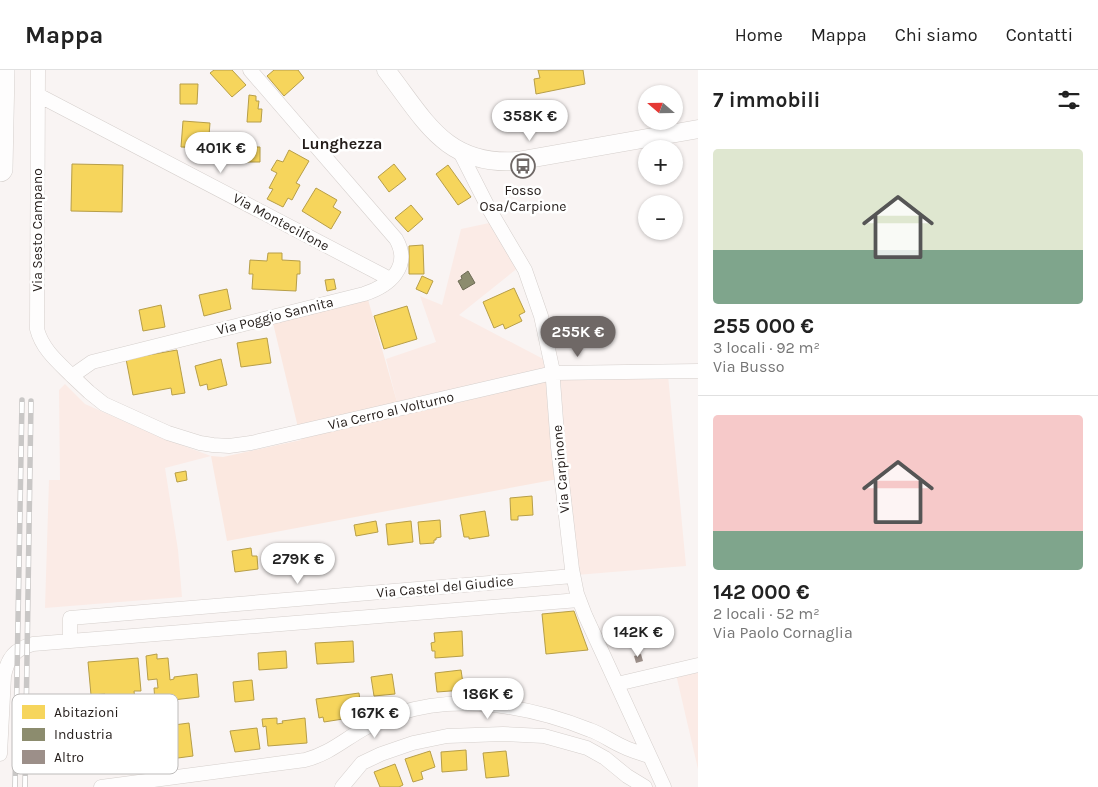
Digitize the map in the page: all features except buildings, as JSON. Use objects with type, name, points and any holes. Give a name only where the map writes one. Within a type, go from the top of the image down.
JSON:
[{"type":"highway","points":[[0,169],[2,70]]},
{"type":"street","name":"Via Sesto Campano","points":[[38,70],[37,329],[40,340],[46,350],[72,376]]},
{"type":"street","points":[[250,70],[396,239],[400,248],[401,259],[397,270],[390,279]]},
{"type":"street","points":[[386,70],[432,129],[460,152],[476,158],[517,161],[698,129]]},
{"type":"street","name":"Via Montecilfone","points":[[38,95],[390,279]]},
{"type":"street","name":"Via Carpinone","points":[[460,152],[489,210],[528,277],[546,333],[553,373],[558,448],[573,576],[579,600],[664,787]]},
{"type":"street","name":"Via Poggio Sannita","points":[[72,376],[87,364],[96,360],[358,295],[381,286],[390,279]]},
{"type":"street","name":"Via Cerro al Volturno","points":[[72,376],[93,397],[104,404],[163,431],[200,443],[229,446],[251,443],[553,373],[604,371],[698,372]]},
{"type":"street","name":"Via Castel del Giudice","points":[[70,641],[70,618],[573,576]]},
{"type":"street","name":"Via Castel del Giudice","points":[[0,754],[4,676],[7,663],[23,647],[33,644],[579,600]]},
{"type":"street","points":[[618,684],[698,665]]},
{"type":"street","points":[[101,787],[305,760],[330,750],[365,728],[382,720],[413,709],[438,706],[484,705],[543,714],[588,729],[625,748],[649,756]]},
{"type":"street","points":[[342,787],[354,770],[366,761],[418,741],[447,736],[512,734],[551,737],[587,748],[605,758],[627,776],[645,787]]},
{"type":"shaded area","points":[[494,222],[519,267],[459,315],[549,362],[547,368],[397,402],[386,359],[436,342],[420,296],[442,305],[461,229]]},
{"type":"shaded area","points":[[367,296],[397,402],[547,368],[558,479],[227,541],[211,456],[223,457],[301,440],[272,319]]},
{"type":"shaded area","points":[[556,375],[668,375],[686,566],[576,575]]},
{"type":"shaded area","points":[[65,384],[85,404],[160,437],[211,456],[165,468],[178,550],[182,597],[45,608],[49,480],[60,480],[59,390]]},
{"type":"shaded area","points":[[698,665],[698,769],[675,670]]},
{"type":"railway","points":[[17,694],[22,400]]},
{"type":"railway","points":[[26,694],[31,401]]},
{"type":"railway","points":[[15,774],[15,787]]},
{"type":"railway","points":[[25,774],[25,787]]},
{"type":"place","name":"Fosso Osa/Carpione","points":[[523,166]]},
{"type":"district","name":"Lunghezza","points":[[342,143]]}]
